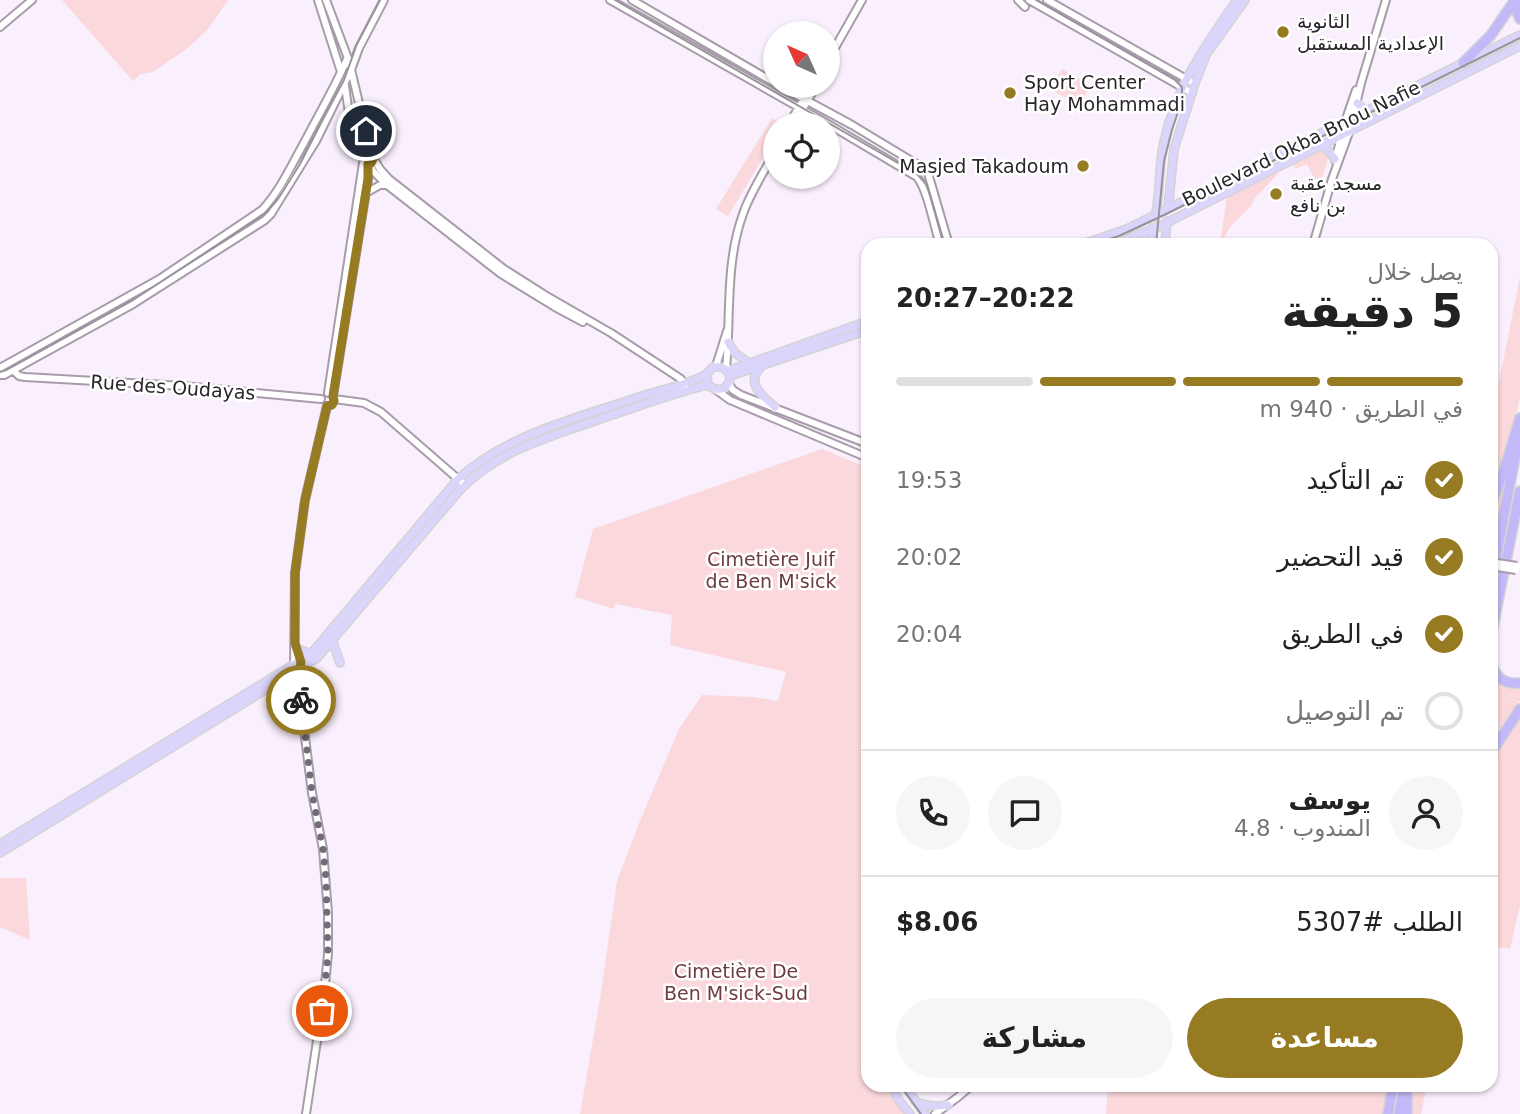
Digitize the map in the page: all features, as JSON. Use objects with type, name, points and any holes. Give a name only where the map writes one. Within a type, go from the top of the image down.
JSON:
[{"type":"highway","points":[[1516,0],[1520,19]]},
{"type":"highway","points":[[1463,63],[1491,35],[1516,0]]},
{"type":"highway","points":[[1498,487],[1520,418]]},
{"type":"highway","points":[[1498,546],[1520,431]]},
{"type":"highway","points":[[1498,601],[1520,491]]},
{"type":"highway","points":[[1498,676],[1514,684],[1520,682]]},
{"type":"highway","points":[[1498,742],[1520,709]]},
{"type":"highway","points":[[1388,1114],[1392,1092]]},
{"type":"highway","points":[[1399,1114],[1404,1092]]},
{"type":"highway","points":[[1406,1092],[1407,1114]]},
{"type":"main road","points":[[1152,238],[1164,143],[1182,88],[1203,48],[1237,0]]},
{"type":"main road","points":[[1166,238],[1174,149],[1195,83],[1207,53],[1245,0]]},
{"type":"main road","name":"Boulevard Okba Bnou Nafie","points":[[1101,238],[1127,229],[1520,35]]},
{"type":"main road","name":"Boulevard Okba Bnou Nafie","points":[[1131,238],[1520,46]]},
{"type":"main road","points":[[1357,103],[1366,111]]},
{"type":"main road","points":[[1319,145],[1326,148],[1335,159]]},
{"type":"main road","points":[[1170,195],[1173,200],[1181,202]]},
{"type":"main road","points":[[0,853],[297,667],[472,466],[514,442],[581,417],[683,387],[723,389],[728,375],[749,363],[861,323]]},
{"type":"main road","points":[[728,375],[861,332]]},
{"type":"main road","points":[[728,342],[736,353],[749,363]]},
{"type":"main road","points":[[764,365],[756,374],[755,385],[775,407]]},
{"type":"main road","points":[[0,844],[297,667],[317,658],[465,485],[491,464],[520,448],[683,387],[716,366],[728,375]]},
{"type":"main road","points":[[707,374],[712,387]]},
{"type":"main road","points":[[332,640],[340,663]]},
{"type":"main road","points":[[297,646],[311,654]]},
{"type":"main road","points":[[895,1092],[911,1114]]},
{"type":"main road","points":[[908,1092],[925,1114]]},
{"type":"main road","points":[[914,1101],[928,1106],[948,1105]]},
{"type":"street","points":[[0,27],[33,0]]},
{"type":"street","points":[[318,0],[345,84],[354,136],[378,176],[468,245],[681,379],[683,387]]},
{"type":"street","points":[[326,0],[348,58],[368,160],[366,193],[332,396]]},
{"type":"street","points":[[1,371],[15,369],[133,304],[265,220],[286,192],[316,141],[384,0]]},
{"type":"street","points":[[610,0],[806,112]]},
{"type":"street","points":[[632,0],[763,76]]},
{"type":"street","points":[[840,39],[862,0]]},
{"type":"street","points":[[1018,0],[1025,7]]},
{"type":"street","points":[[1030,0],[1192,93]]},
{"type":"street","points":[[1047,0],[1195,83]]},
{"type":"street","points":[[1315,238],[1350,130],[1386,0]]},
{"type":"street","points":[[1,371],[161,278],[262,210],[295,159],[348,58],[359,48]]},
{"type":"street","points":[[1332,180],[1341,134],[1353,97],[1361,83]]},
{"type":"street","points":[[798,112],[806,99],[928,173],[948,238]]},
{"type":"street","points":[[332,111],[340,108],[349,114]]},
{"type":"street","points":[[840,131],[917,177],[926,194],[938,238]]},
{"type":"street","points":[[368,160],[468,245]]},
{"type":"street","points":[[327,406],[333,403],[368,160]]},
{"type":"street","points":[[763,173],[741,217],[731,267],[727,330],[728,375],[733,390],[861,441]]},
{"type":"street","points":[[366,193],[387,185]]},
{"type":"street","points":[[716,366],[727,330]]},
{"type":"street","name":"Rue des Oudayas","points":[[15,369],[19,376],[25,377],[183,386],[321,399]]},
{"type":"street","points":[[712,387],[730,400],[861,455]]},
{"type":"street","points":[[327,406],[322,403],[324,395],[364,403],[381,412],[465,485]]},
{"type":"street","points":[[306,1114],[324,994],[328,914],[323,849],[312,793],[297,683],[295,573],[303,513],[327,406]]},
{"type":"street","points":[[1498,565],[1518,568]]},
{"type":"street","points":[[935,1114],[964,1092]]},
{"type":"street","points":[[944,1114],[948,1105]]},
{"type":"green space","points":[[62,0],[228,0],[208,29],[188,48],[153,72],[141,74],[133,81]]},
{"type":"green space","points":[[1062,69],[1085,82],[1089,89],[1080,103],[1076,104],[1050,89]]},
{"type":"green space","points":[[763,133],[763,158],[728,216],[716,209]]},
{"type":"green space","points":[[1316,150],[1326,153],[1328,159],[1322,178],[1315,180],[1307,164],[1295,169],[1293,161]]},
{"type":"green space","points":[[1273,173],[1278,174],[1231,226],[1224,238],[1221,238],[1227,196]]},
{"type":"green space","points":[[1520,277],[1520,396],[1512,435],[1498,470],[1498,386]]},
{"type":"green space","name":"Cimetière De Ben M'sick-Sud","points":[[822,449],[861,465],[861,1092],[892,1092],[904,1114],[580,1114],[617,881],[679,729],[702,695],[778,701],[786,672],[670,645],[672,615],[615,604],[614,609],[575,597],[593,529]]},
{"type":"green space","points":[[1513,456],[1498,524],[1498,492]]},
{"type":"green space","points":[[1498,680],[1502,684],[1520,685],[1520,700],[1498,731]]},
{"type":"green space","points":[[1520,716],[1520,905],[1510,949],[1498,947],[1498,749]]},
{"type":"green space","points":[[0,878],[26,878],[30,940],[0,927]]},
{"type":"green space","points":[[1108,1092],[1426,1092],[1421,1114],[1106,1114]]},
{"type":"tram line","points":[[0,372],[133,300],[266,213],[300,164],[344,80],[357,44],[380,0]]},
{"type":"tram line","points":[[615,0],[917,174],[927,185],[942,238]]},
{"type":"tram line","points":[[1036,0],[1175,80],[1182,87],[1182,100],[1164,161],[1157,238]]},
{"type":"tram line","points":[[1113,238],[1520,38]]},
{"type":"tram line","points":[[905,1092],[921,1114]]},
{"type":"way so far","points":[[301,700],[326,879],[328,954],[322,1011]]},
{"type":"place","name":"الثانوية الإعدادية المستقبل","points":[[1283,32]]},
{"type":"place","name":"Sport Center Hay Mohammadi","points":[[1010,93]]},
{"type":"place","name":"Masjed Takadoum","points":[[1083,166]]},
{"type":"place","name":"مسجد عقبة بن نافع","points":[[1276,194]]},
{"type":"route","points":[[301,700],[297,683],[301,662],[295,643],[295,573],[305,500],[327,406],[334,401],[368,179],[368,164],[373,159],[366,131]]},
{"type":"park label","name":"Cimetière Juif de Ben M'sick","points":[[771,570]]}]
